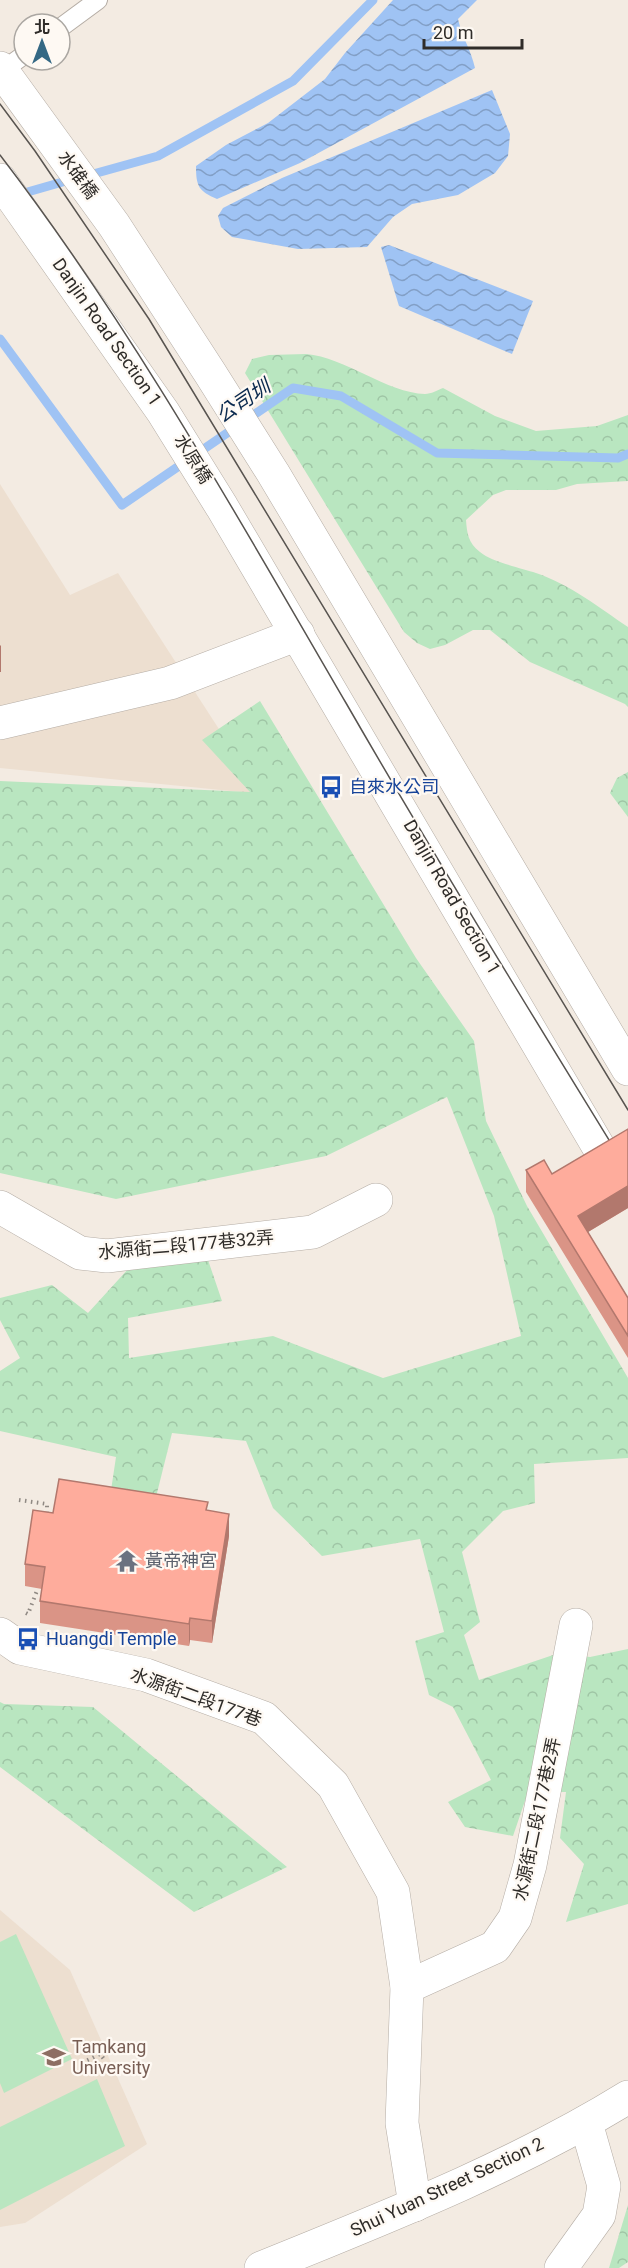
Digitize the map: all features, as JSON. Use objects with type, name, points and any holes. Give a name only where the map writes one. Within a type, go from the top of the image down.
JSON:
[{"type":"street","name":"水碓橋","points":[[9,64],[42,124],[114,225],[273,473],[628,1069]]},
{"type":"street","name":"Danjin Road Section 1","points":[[0,180],[163,412]]},
{"type":"street","name":"水原橋","points":[[163,412],[222,507]]},
{"type":"street","name":"Danjin Road Section 1","points":[[222,507],[608,1163]]},
{"type":"street","points":[[0,723],[170,682],[298,634]]},
{"type":"street","name":"水源街二段177巷32弄","points":[[0,1207],[80,1253],[107,1256],[313,1233],[376,1200]]},
{"type":"street","name":"水源街二段177巷","points":[[8,1623],[20,1648],[146,1675],[264,1718],[333,1785],[393,1892],[407,1987],[402,2123],[416,2205]]},
{"type":"street","name":"水源街二段177巷2弄","points":[[407,1987],[495,1947],[515,1918],[530,1865],[576,1625]]},
{"type":"street","name":"Shui Yuan Street Section 2","points":[[261,2268],[416,2205],[586,2123],[628,2097]]},
{"type":"street","points":[[561,2268],[599,2215],[604,2186],[586,2123]]},
{"type":"lane","points":[[72,19],[99,0]]},
{"type":"path","points":[[19,1500],[47,1504],[47,1525]]},
{"type":"path","points":[[8,1623],[28,1614],[38,1588]]},
{"type":"path","points":[[82,2062],[100,2054],[104,2059]]},
{"type":"shaded area","points":[[0,484],[70,595],[118,573],[261,794],[0,768]]},
{"type":"shaded area","name":"Tamkang University","points":[[0,1910],[70,1970],[147,2144],[25,2223],[0,2227]]},
{"type":"green space","points":[[306,354],[336,361],[381,382],[411,392],[427,394],[443,388],[495,416],[536,431],[597,426],[628,415],[628,481],[577,484],[556,490],[506,490],[493,495],[466,520],[471,541],[476,549],[485,556],[549,578],[584,597],[628,627],[628,707],[530,662],[490,630],[473,630],[445,645],[430,649],[417,643],[404,632],[245,373],[252,359],[269,355]]},
{"type":"green space","points":[[260,701],[416,958],[474,1041],[486,1121],[527,1206],[628,1378],[628,1458],[534,1464],[535,1503],[503,1511],[462,1552],[480,1622],[464,1635],[479,1680],[559,1653],[590,1657],[628,1649],[628,1904],[566,1922],[584,1864],[560,1838],[566,1792],[528,1792],[513,1836],[465,1827],[448,1802],[491,1780],[453,1707],[429,1695],[415,1641],[444,1632],[420,1539],[322,1556],[273,1508],[246,1441],[172,1433],[154,1505],[110,1497],[116,1457],[0,1431],[0,1371],[20,1358],[0,1320],[0,1298],[52,1285],[88,1313],[129,1268],[208,1260],[222,1301],[128,1318],[129,1358],[273,1336],[383,1378],[521,1336],[494,1216],[447,1097],[326,1156],[116,1199],[0,1173],[0,781],[250,792],[202,740]]},
{"type":"green space","points":[[628,772],[628,817],[610,793],[617,778]]},
{"type":"green space","points":[[0,1702],[93,1707],[287,1867],[194,1912],[0,1767]]},
{"type":"green space","points":[[16,1934],[72,2059],[4,2093],[0,2083],[0,1942]]},
{"type":"green space","points":[[97,2079],[125,2146],[0,2210],[0,2127]]},
{"type":"green space","points":[[628,2205],[628,2262],[619,2268],[609,2268]]},
{"type":"water","points":[[393,0],[477,0],[458,19],[475,68],[300,163],[217,199],[202,191],[198,184],[196,166],[226,145],[268,123],[325,79],[345,53]]},
{"type":"water","points":[[492,90],[510,134],[508,156],[495,173],[458,195],[412,204],[393,217],[367,247],[298,249],[232,237],[221,227],[218,216],[223,208],[282,178]]},
{"type":"water","points":[[389,245],[533,301],[512,354],[399,306],[381,247]]},
{"type":"building","points":[[628,1129],[628,1186],[578,1216],[628,1298],[628,1336],[526,1170],[544,1160],[552,1174]]},
{"type":"building","name":"黃帝神宮","points":[[59,1479],[208,1502],[206,1510],[229,1514],[212,1621],[190,1618],[189,1624],[40,1601],[45,1567],[25,1564],[33,1510],[53,1513]]},
{"type":"waterway","points":[[86,176],[158,156],[293,81],[373,0]]},
{"type":"waterway","points":[[17,195],[73,179]]},
{"type":"waterway","name":"公司圳","points":[[0,339],[122,505],[293,388],[341,396],[437,453],[618,458],[628,454]]},
{"type":"tram line","points":[[0,104],[35,151],[149,319],[628,1110]]},
{"type":"tram line","points":[[0,155],[94,287],[182,423],[415,821],[628,1171]]},
{"type":"place","name":"自來水公司","points":[[331,787]]},
{"type":"place","name":"黃帝神宮","points":[[127,1561]]},
{"type":"place","name":"Huangdi Temple","points":[[28,1639]]},
{"type":"place","name":"Tamkang University","points":[[54,2057]]}]
